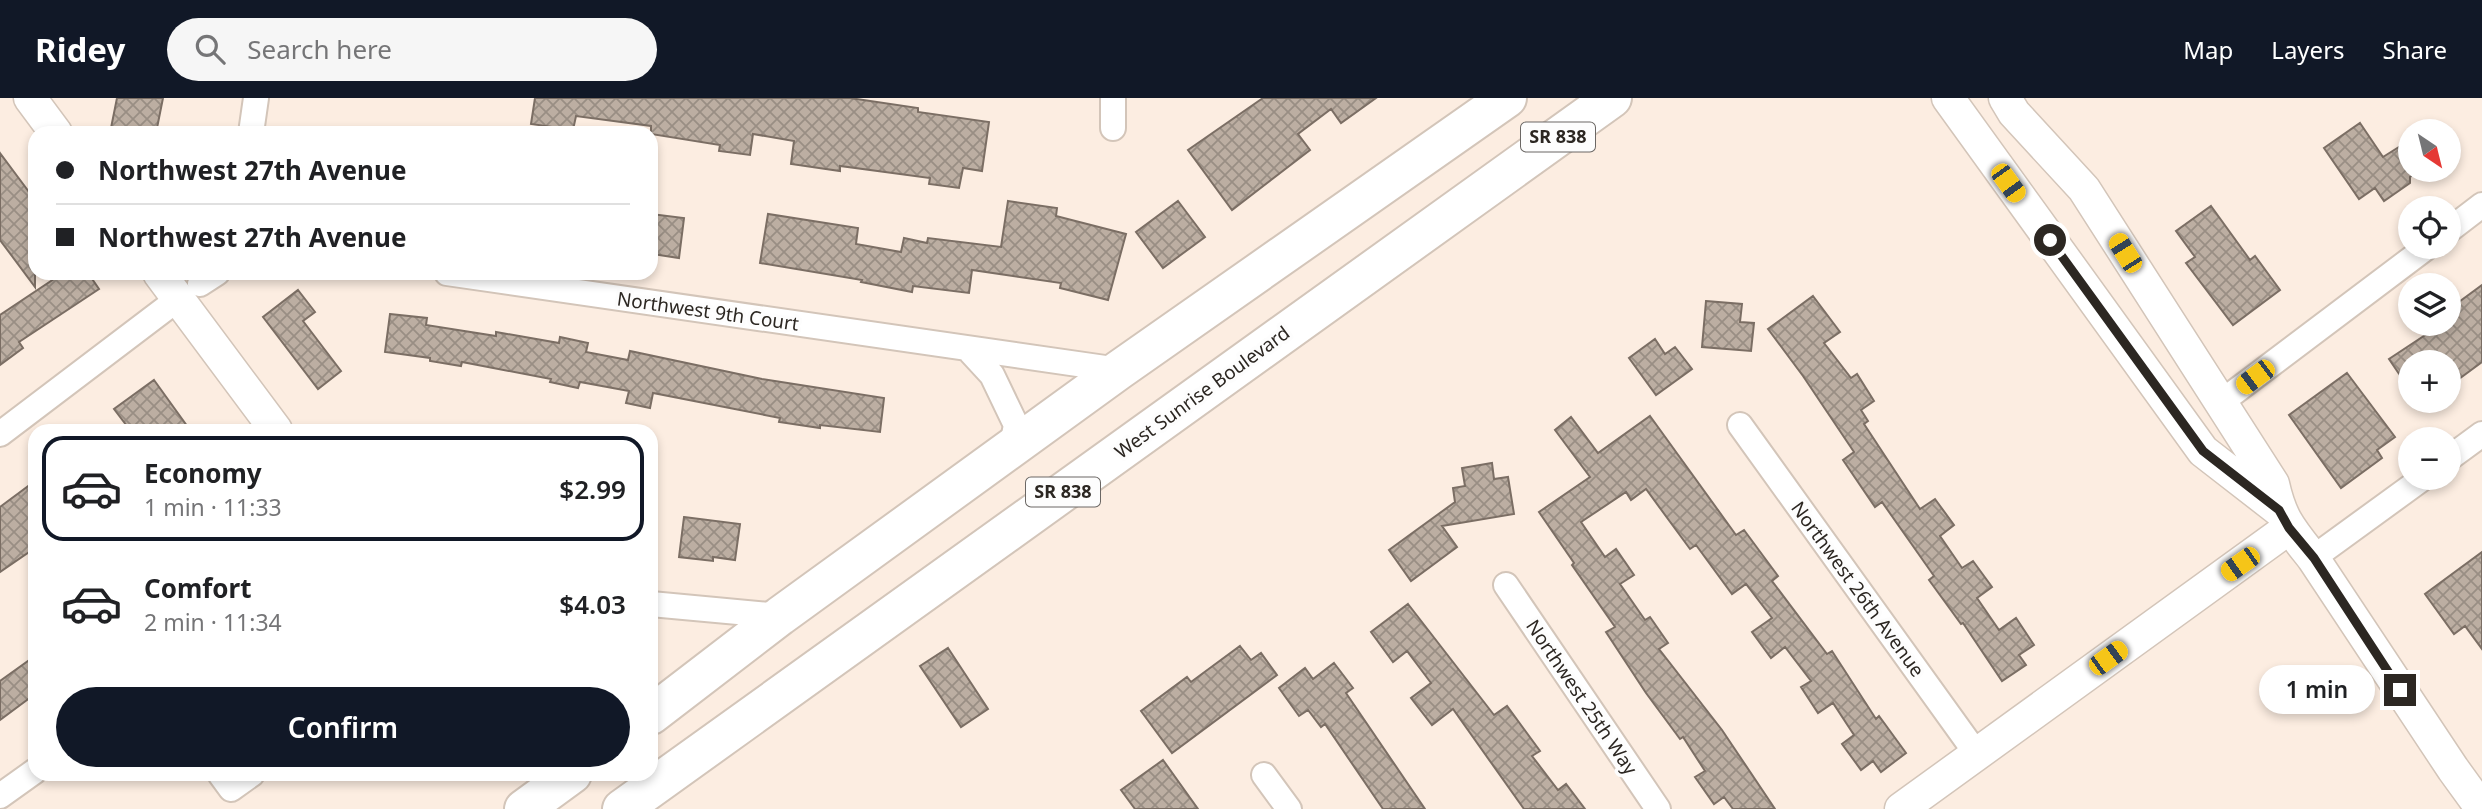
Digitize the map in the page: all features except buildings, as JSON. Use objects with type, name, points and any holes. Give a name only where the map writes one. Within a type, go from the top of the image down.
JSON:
[{"type":"main road","name":"SR 838","points":[[658,711],[780,617],[1119,370],[1507,98]]},
{"type":"main road","name":"West Sunrise Boulevard","points":[[622,809],[1612,98]]},
{"type":"street","points":[[30,98],[51,126]]},
{"type":"street","points":[[252,126],[256,98]]},
{"type":"street","points":[[1113,98],[1113,128]]},
{"type":"street","points":[[1948,98],[2203,451],[2284,519],[2314,558],[2482,809]]},
{"type":"street","points":[[2005,98],[2014,113],[2084,189],[2273,484],[2284,519]]},
{"type":"street","points":[[2461,220],[2482,205]]},
{"type":"street","points":[[2220,403],[2411,259]]},
{"type":"street","name":"Northwest 9th Court","points":[[495,280],[1119,370]]},
{"type":"street","points":[[0,434],[201,282],[271,424]]},
{"type":"street","points":[[968,349],[992,375],[1016,425],[1011,450]]},
{"type":"street","name":"Northwest 26th Avenue","points":[[1740,425],[1976,753]]},
{"type":"street","points":[[2461,449],[2482,434]]},
{"type":"street","points":[[2314,558],[2407,490]]},
{"type":"street","points":[[1901,809],[2284,519]]},
{"type":"street","name":"Northwest 25th Way","points":[[1506,585],[1658,809]]},
{"type":"street","points":[[658,605],[780,617]]},
{"type":"street","points":[[1264,775],[1289,809]]},
{"type":"street","points":[[0,796],[28,776]]},
{"type":"street","points":[[225,781],[231,789],[242,781]]},
{"type":"route","points":[[2050,240],[2203,451],[2279,510],[2289,528],[2314,558],[2400,690]]}]
